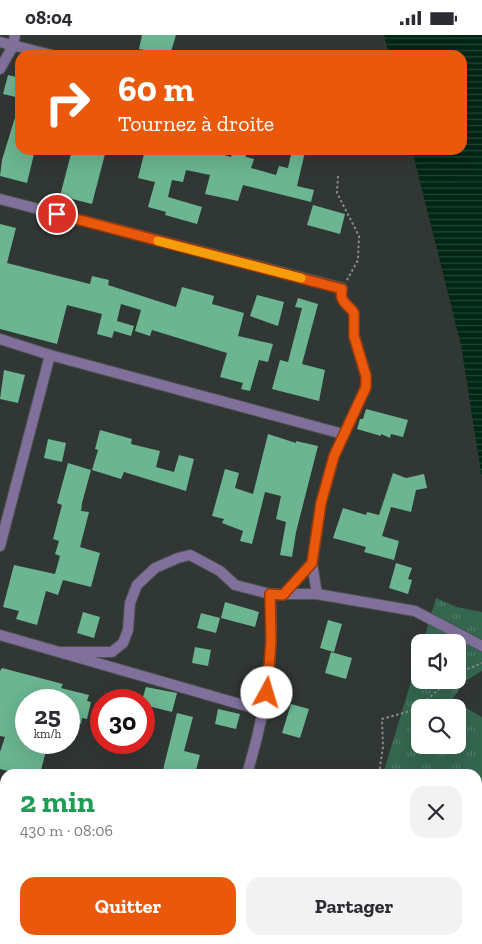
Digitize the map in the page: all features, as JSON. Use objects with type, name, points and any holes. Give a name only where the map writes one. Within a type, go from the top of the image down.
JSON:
[{"type":"street","points":[[0,69],[14,46],[15,35]]},
{"type":"street","points":[[0,42],[31,50]]},
{"type":"street","points":[[0,199],[342,289],[340,296],[345,305],[354,313],[354,336],[366,376],[366,387],[334,456],[321,503],[312,563],[317,594]]},
{"type":"street","points":[[0,339],[50,355],[343,434]]},
{"type":"street","points":[[0,546],[50,355]]},
{"type":"street","points":[[62,652],[112,652],[123,643],[128,631],[130,603],[136,585],[156,568],[190,555],[201,559],[220,571],[235,585],[270,594],[317,594],[415,611],[482,646]]},
{"type":"street","points":[[283,595],[312,563]]},
{"type":"street","points":[[248,769],[264,711],[269,676],[270,594]]},
{"type":"street","points":[[0,635],[264,711]]},
{"type":"path","points":[[338,176],[336,193],[356,228],[360,243],[358,260],[342,289]]},
{"type":"path","points":[[466,670],[482,663]]},
{"type":"path","points":[[380,769],[383,747],[382,719],[417,709],[439,689]]},
{"type":"green space","points":[[436,598],[457,607],[482,612],[482,671],[466,680],[466,634],[425,634]]},
{"type":"green space","points":[[411,682],[411,689],[460,689],[453,699],[411,699],[411,754],[466,754],[466,708],[482,717],[482,769],[385,769]]},
{"type":"shaded area","points":[[384,35],[482,35],[482,479],[461,345],[413,155],[467,155],[467,50],[388,50]]},
{"type":"building","points":[[142,35],[176,35],[172,50],[139,49]]},
{"type":"building","points":[[8,75],[15,77],[15,97],[3,94]]},
{"type":"building","points":[[15,118],[15,155],[34,155],[27,183],[0,176],[2,160]]},
{"type":"building","points":[[71,155],[105,155],[92,204],[60,196]]},
{"type":"building","points":[[144,155],[224,155],[231,157],[232,155],[246,155],[246,157],[254,159],[251,168],[276,175],[279,166],[288,168],[291,155],[304,155],[297,186],[314,190],[311,202],[243,185],[238,201],[205,194],[210,175],[186,170],[183,182],[172,180],[168,197],[202,207],[197,224],[165,215],[166,212],[148,207],[155,182],[138,178]]},
{"type":"building","points":[[313,205],[345,214],[340,234],[307,225]]},
{"type":"building","points":[[0,224],[16,228],[7,263],[90,284],[92,276],[109,280],[108,285],[176,307],[182,287],[214,296],[212,304],[244,313],[238,336],[273,344],[268,362],[259,360],[250,391],[241,389],[243,383],[220,377],[227,353],[152,330],[150,336],[135,331],[141,310],[121,304],[117,321],[134,326],[131,336],[114,331],[112,338],[97,334],[102,314],[67,305],[57,344],[0,329]]},
{"type":"building","points":[[257,295],[284,302],[278,326],[250,316]]},
{"type":"building","points":[[298,298],[318,304],[302,364],[325,370],[319,401],[272,389],[280,360],[288,362],[302,308],[295,307]]},
{"type":"building","points":[[4,370],[25,375],[18,403],[0,399]]},
{"type":"building","points":[[366,409],[408,420],[403,437],[391,434],[390,438],[357,429]]},
{"type":"building","points":[[100,430],[132,439],[131,444],[160,451],[156,467],[174,472],[179,455],[194,459],[186,491],[124,472],[121,479],[92,470],[98,450],[95,449]]},
{"type":"building","points":[[268,434],[296,443],[296,441],[318,446],[296,532],[292,557],[280,555],[286,522],[276,519],[281,496],[265,492],[252,544],[240,541],[243,531],[222,523],[224,519],[212,516],[225,469],[239,473],[235,488],[253,494]]},
{"type":"building","points":[[48,439],[66,443],[62,462],[44,458]]},
{"type":"building","points":[[68,463],[91,470],[82,503],[81,511],[89,512],[80,547],[100,553],[91,587],[63,580],[58,595],[46,591],[37,625],[16,619],[19,611],[3,607],[14,565],[55,574],[60,556],[55,554],[59,541],[53,539],[62,505],[57,503]]},
{"type":"building","points":[[393,473],[406,478],[424,474],[427,488],[416,490],[411,512],[391,507],[382,536],[399,541],[394,560],[364,552],[366,547],[333,538],[343,508],[366,515],[367,512],[379,515]]},
{"type":"building","points":[[396,563],[412,568],[408,579],[412,580],[408,594],[389,588]]},
{"type":"building","points":[[225,602],[259,612],[255,627],[221,618]]},
{"type":"building","points":[[83,612],[100,617],[94,638],[77,633]]},
{"type":"building","points":[[201,613],[220,618],[216,633],[197,628]]},
{"type":"building","points":[[328,620],[342,624],[334,652],[320,648]]},
{"type":"building","points":[[195,647],[211,650],[208,666],[192,663]]},
{"type":"building","points":[[331,652],[352,658],[346,679],[325,673]]},
{"type":"building","points":[[2,668],[63,684],[61,688],[65,689],[15,689],[15,754],[45,754],[41,769],[0,769],[0,752],[5,737],[0,736],[0,671]]},
{"type":"building","points":[[146,687],[177,693],[172,712],[155,708],[155,689],[145,689]]},
{"type":"building","points":[[80,693],[89,695],[87,701],[90,702],[87,719],[82,718],[81,724]]},
{"type":"building","points":[[291,704],[309,709],[300,738],[282,733]]},
{"type":"building","points":[[218,709],[240,714],[236,729],[215,724]]},
{"type":"building","points":[[177,713],[193,717],[184,751],[200,755],[196,769],[163,769]]},
{"type":"slow traffic","points":[[158,241],[301,278]]},
{"type":"route","points":[[57,214],[342,289],[340,296],[345,305],[354,313],[354,336],[366,376],[366,387],[362,399],[354,409],[334,456],[321,503],[312,563],[283,595],[270,594],[271,641],[267,693]]}]
